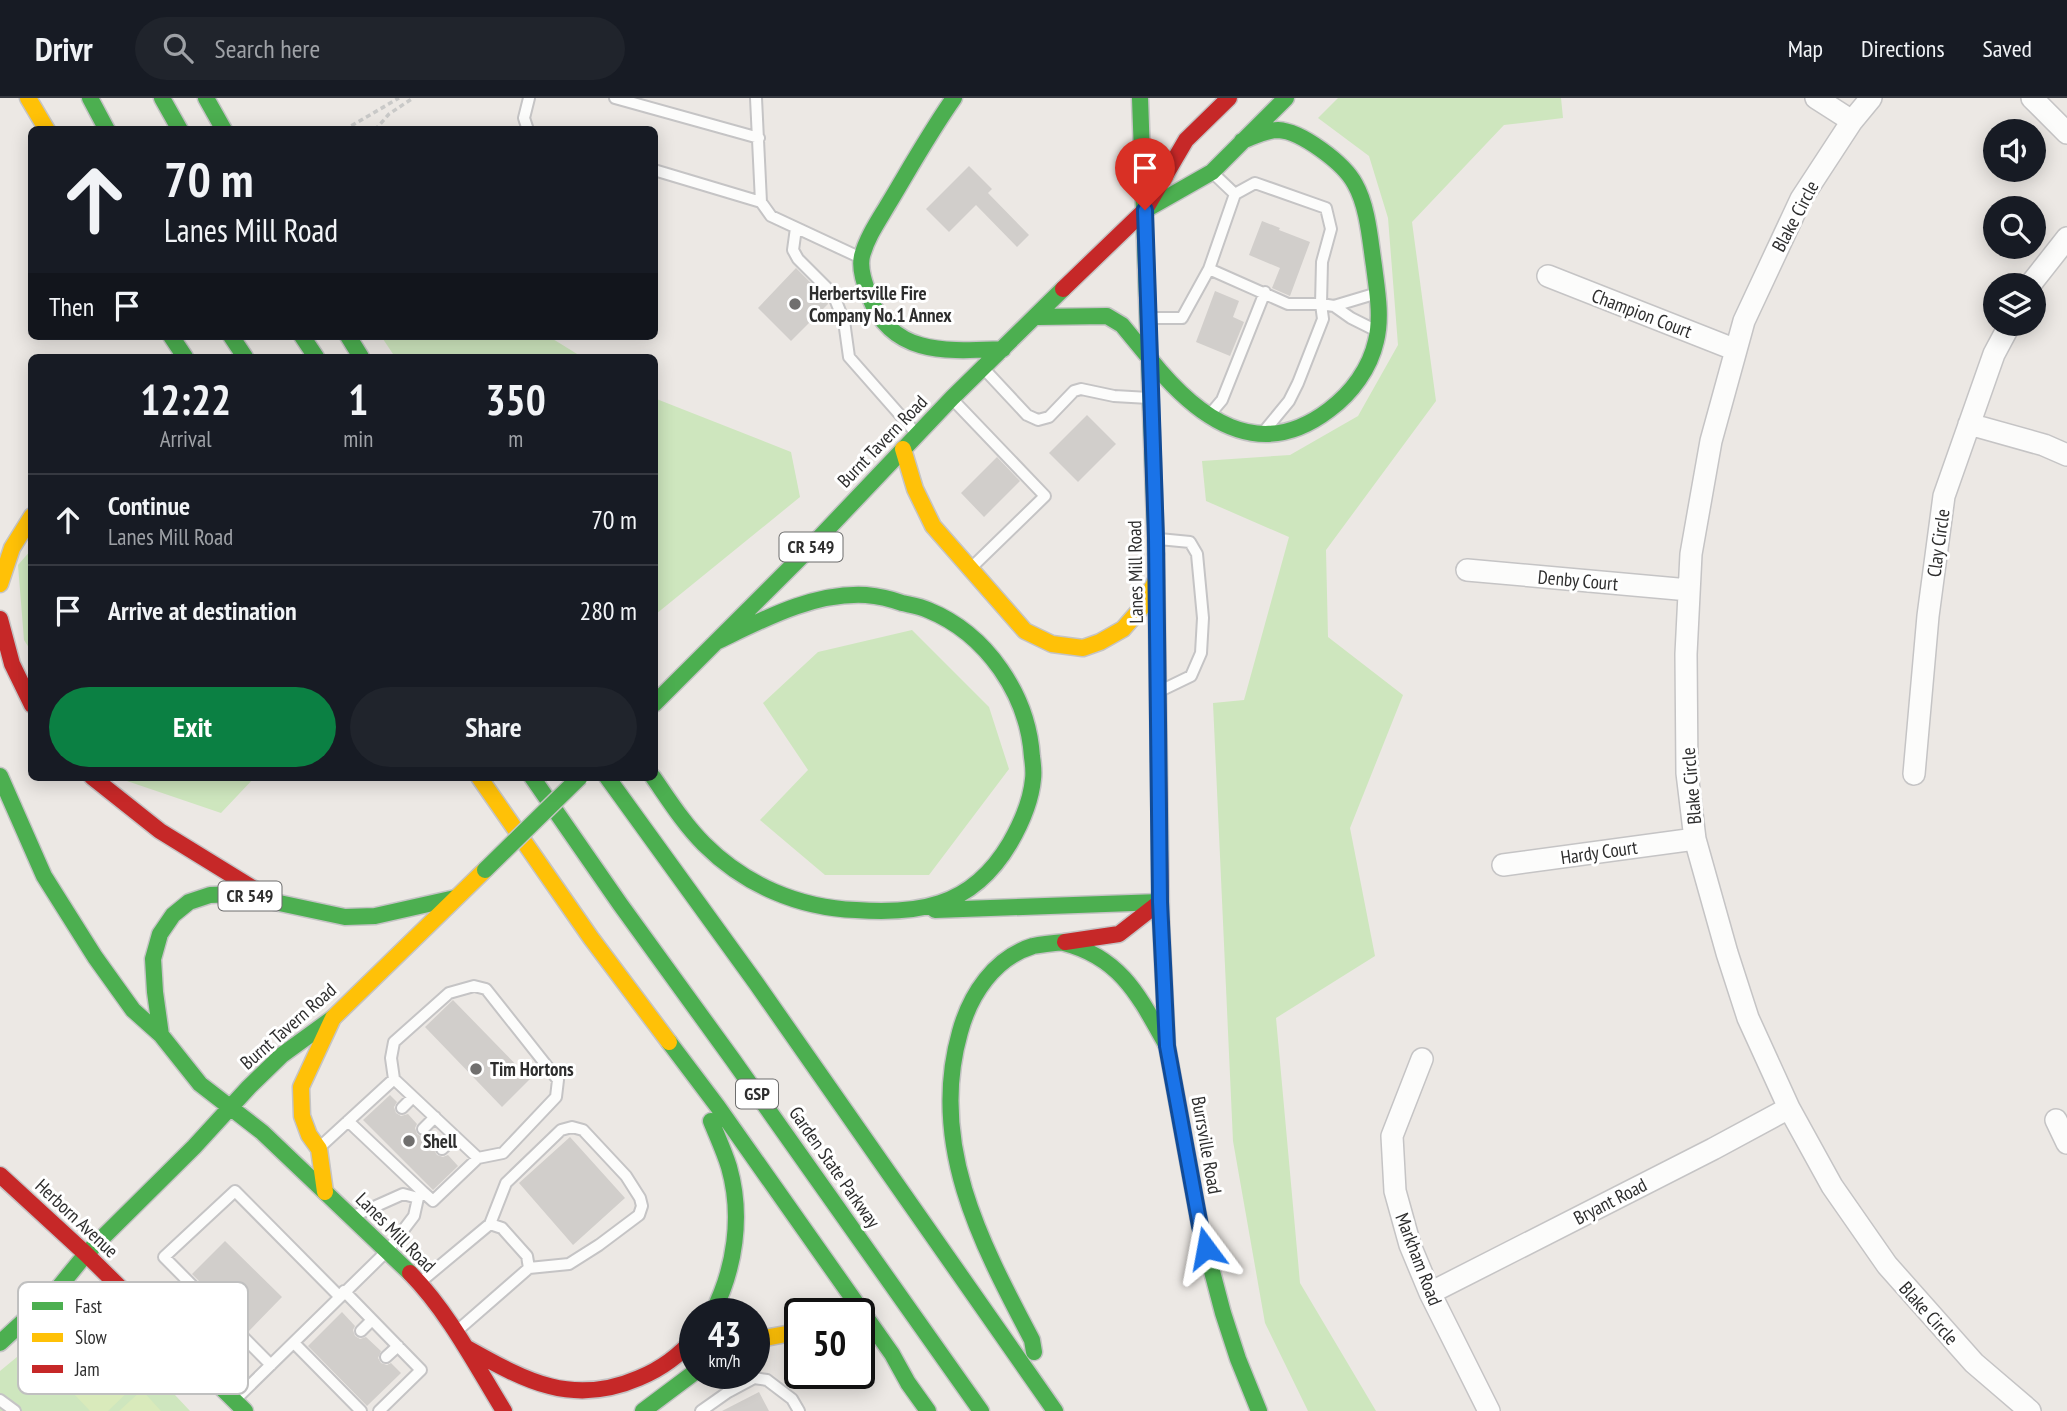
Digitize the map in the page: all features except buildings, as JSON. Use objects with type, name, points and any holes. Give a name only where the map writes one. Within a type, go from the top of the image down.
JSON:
[{"type":"main road","points":[[29,98],[45,126]]},
{"type":"main road","points":[[90,98],[105,126]]},
{"type":"main road","points":[[162,98],[178,126]]},
{"type":"main road","points":[[206,98],[222,126]]},
{"type":"main road","points":[[954,98],[920,148],[861,258],[870,299],[879,318],[900,338],[946,351],[1003,349]]},
{"type":"main road","name":"Lanes Mill Road","points":[[1140,98],[1156,538],[1160,902],[1167,1046]]},
{"type":"main road","name":"Burnt Tavern Road","points":[[658,700],[801,557],[952,398],[1145,210],[1186,140],[1230,98]]},
{"type":"main road","name":"Burnt Tavern Road","points":[[1145,210],[1212,172],[1286,98]]},
{"type":"main road","name":"CR 549","points":[[1150,359],[1177,391],[1208,415],[1245,433],[1260,436],[1299,430],[1323,416],[1358,380],[1371,357],[1378,331],[1377,293],[1364,214],[1355,185],[1343,169],[1314,145],[1282,130],[1242,141]]},
{"type":"main road","points":[[1038,317],[1107,316],[1122,325],[1150,359]]},
{"type":"main road","points":[[903,449],[915,489],[933,526],[1025,631],[1052,644],[1083,648],[1100,642],[1123,629],[1143,606],[1156,580]]},
{"type":"main road","points":[[0,584],[6,557],[28,521]]},
{"type":"main road","points":[[716,642],[815,600],[862,594],[909,601],[937,612],[962,627],[996,662],[1014,688],[1027,718],[1034,756],[1033,790],[1024,819],[1013,843],[990,872],[963,894],[908,911]]},
{"type":"main road","points":[[0,619],[3,637],[20,687],[28,699]]},
{"type":"main road","name":"Lanes Mill Road","points":[[0,776],[44,876],[95,957],[134,1010],[161,1035],[201,1084],[262,1132],[388,1250],[419,1283],[467,1348],[504,1411]]},
{"type":"main road","points":[[97,781],[160,831],[272,900]]},
{"type":"main road","points":[[482,781],[591,938],[718,1107],[892,1354],[928,1411]]},
{"type":"main road","name":"Garden State Parkway","points":[[535,781],[981,1411]]},
{"type":"main road","name":"Burnt Tavern Road","points":[[63,1282],[86,1254],[282,1055],[333,1018],[576,781]]},
{"type":"main road","name":"Garden State Parkway","points":[[610,781],[756,983],[1055,1411]]},
{"type":"main road","points":[[656,781],[683,820],[705,845],[732,868],[772,892],[818,907],[852,911],[908,911],[1160,902]]},
{"type":"main road","name":"CR 549","points":[[161,1035],[153,959],[160,933],[173,915],[189,902],[210,895],[237,894],[345,917],[374,916],[456,898]]},
{"type":"main road","points":[[1039,1389],[1032,1340],[995,1272],[968,1208],[952,1149],[948,1080],[958,1030],[968,1004],[995,968],[1023,950],[1034,946],[1119,934],[1160,902]]},
{"type":"main road","points":[[1064,943],[1086,949],[1121,974],[1140,999],[1167,1046]]},
{"type":"main road","points":[[324,1192],[318,1149],[302,1116],[301,1087],[333,1018]]},
{"type":"main road","name":"Burrsville Road","points":[[1167,1046],[1200,1226],[1238,1359],[1259,1411]]},
{"type":"main road","points":[[692,1074],[730,1171],[736,1221],[732,1266],[719,1298]]},
{"type":"main road","name":"Herborn Avenue","points":[[0,1175],[114,1282]]},
{"type":"main road","name":"Burnt Tavern Road","points":[[0,1343],[18,1326]]},
{"type":"main road","points":[[467,1348],[526,1380],[570,1392],[595,1394],[629,1385],[664,1366],[679,1352]]},
{"type":"main road","points":[[879,1363],[908,1383]]},
{"type":"main road","points":[[643,1411],[679,1384]]},
{"type":"street","points":[[1816,98],[1852,121]]},
{"type":"street","name":"Blake Circle","points":[[1871,98],[1852,121],[1801,199],[1744,321],[1711,441],[1691,554],[1686,654],[1687,773],[1695,839],[1727,953],[1748,1018],[1790,1108],[1832,1186],[1887,1265],[1973,1363],[2030,1411]]},
{"type":"street","points":[[2032,98],[2067,133]]},
{"type":"street","points":[[2039,273],[2067,238]]},
{"type":"street","name":"Champion Court","points":[[1548,276],[1737,349]]},
{"type":"street","name":"Clay Circle","points":[[1914,774],[1928,616],[1944,496],[1994,354],[2004,336]]},
{"type":"street","points":[[1969,424],[2044,445],[2067,455]]},
{"type":"street","name":"Denby Court","points":[[1467,570],[1689,590]]},
{"type":"street","name":"Hardy Court","points":[[1503,865],[1695,839]]},
{"type":"street","name":"Markham Road","points":[[1422,1059],[1392,1136],[1395,1191],[1410,1245],[1430,1293],[1489,1411]]},
{"type":"street","name":"Bryant Road","points":[[1430,1293],[1790,1108]]},
{"type":"street","points":[[2056,1120],[2067,1143]]},
{"type":"lane","points":[[527,126],[524,118],[529,98]]},
{"type":"lane","points":[[615,98],[759,138]]},
{"type":"lane","points":[[757,98],[761,202],[771,216],[861,258]]},
{"type":"lane","points":[[658,171],[761,202]]},
{"type":"lane","points":[[1212,172],[1235,194]]},
{"type":"lane","points":[[1149,318],[1182,318],[1209,269],[1235,194],[1255,183],[1326,208],[1331,229],[1322,262],[1323,320],[1289,401],[1260,436]]},
{"type":"lane","points":[[796,228],[793,250],[833,294],[844,321],[849,357],[917,434]]},
{"type":"lane","points":[[1209,269],[1288,304],[1334,306],[1377,293]]},
{"type":"lane","points":[[1208,415],[1222,400],[1265,292]]},
{"type":"lane","points":[[1334,306],[1378,331]]},
{"type":"lane","points":[[983,368],[1027,415],[1038,420],[1049,416],[1074,391],[1081,389],[1114,396],[1151,399]]},
{"type":"lane","points":[[952,398],[1045,496],[970,569]]},
{"type":"lane","points":[[1156,538],[1189,541],[1197,554],[1202,618],[1201,653],[1191,676],[1158,691]]},
{"type":"lane","points":[[352,1217],[403,1194],[420,1195],[433,1201],[478,1158],[503,1153],[556,1097],[558,1080],[486,989],[474,986],[449,993],[394,1042],[391,1058],[394,1079],[478,1158]]},
{"type":"lane","points":[[318,1149],[394,1079]]},
{"type":"lane","points":[[402,1108],[413,1097]]},
{"type":"lane","points":[[423,1129],[435,1118]]},
{"type":"lane","points":[[239,1406],[271,1365],[388,1250],[414,1216],[420,1195],[412,1176],[372,1137],[348,1121]]},
{"type":"lane","points":[[419,1283],[490,1224],[506,1183],[561,1130],[572,1127],[583,1130],[626,1176],[640,1198],[642,1206],[639,1215],[569,1264],[529,1268],[456,1332]]},
{"type":"lane","points":[[442,1149],[455,1137]]},
{"type":"lane","points":[[188,1282],[164,1258],[235,1191],[421,1370],[379,1411]]},
{"type":"lane","points":[[490,1224],[502,1228],[527,1256],[529,1268]]},
{"type":"lane","points":[[361,1331],[372,1320]]},
{"type":"lane","points":[[248,1342],[271,1365]]},
{"type":"lane","points":[[294,1343],[349,1394],[361,1411]]},
{"type":"lane","points":[[386,1357],[398,1346]]},
{"type":"lane","points":[[701,1411],[754,1378],[768,1380],[792,1399],[799,1411]]},
{"type":"lane","points":[[0,1400],[15,1411]]},
{"type":"path","points":[[351,126],[399,98]]},
{"type":"path","points":[[378,126],[389,114],[413,98]]},
{"type":"green space","points":[[1338,98],[1561,98],[1563,118],[1504,125],[1412,222],[1436,401],[1326,550],[1328,637],[1403,695],[1350,828],[1375,956],[1276,1018],[1300,1283],[1376,1411],[1308,1411],[1265,1323],[1233,1141],[1213,703],[1244,700],[1289,537],[1206,501],[1202,461],[1290,455],[1358,416],[1398,345],[1388,218],[1369,156],[1318,118]]},
{"type":"green space","points":[[384,340],[554,340],[577,354],[393,354]]},
{"type":"green space","points":[[658,400],[791,452],[800,497],[658,612]]},
{"type":"green space","points":[[28,553],[28,646],[24,640],[18,565]]},
{"type":"green space","points":[[912,630],[989,707],[1009,769],[929,875],[825,875],[760,820],[808,770],[763,703],[818,652]]},
{"type":"green space","points":[[127,781],[251,781],[221,813]]},
{"type":"green space","points":[[18,1356],[18,1394],[174,1394],[190,1411],[0,1411],[0,1371]]},
{"type":"green space","points":[[74,1394],[126,1394],[108,1411],[90,1411]]},
{"type":"green space","points":[[138,1394],[146,1394],[161,1411],[119,1411]]},
{"type":"traffic: fast","points":[[90,98],[105,126]]},
{"type":"traffic: fast","points":[[162,98],[178,126]]},
{"type":"traffic: fast","points":[[206,98],[222,126]]},
{"type":"traffic: fast","points":[[954,98],[870,235],[862,256],[862,272],[870,298],[880,317],[893,331],[908,341],[943,349],[1003,349]]},
{"type":"traffic: fast","points":[[1140,98],[1156,554]]},
{"type":"traffic: fast","points":[[1147,209],[1212,172],[1286,98]]},
{"type":"traffic: fast","points":[[1150,359],[1188,399],[1209,415],[1230,427],[1254,433],[1278,433],[1303,426],[1329,410],[1352,388],[1369,361],[1378,332],[1378,304],[1368,224],[1355,184],[1332,158],[1298,136],[1278,130],[1242,141]]},
{"type":"traffic: fast","points":[[658,700],[801,557],[952,398],[1063,289]]},
{"type":"traffic: fast","points":[[1038,317],[1107,316],[1122,325],[1150,359]]},
{"type":"traffic: fast","points":[[174,340],[183,354]]},
{"type":"traffic: fast","points":[[234,340],[243,354]]},
{"type":"traffic: fast","points":[[305,340],[314,354]]},
{"type":"traffic: fast","points":[[350,340],[359,354]]},
{"type":"traffic: fast","points":[[656,781],[677,812],[720,859],[774,892],[814,905],[835,908],[898,911],[930,906],[951,899],[972,887],[989,871],[1004,853],[1022,820],[1030,796],[1033,774],[1029,734],[1022,711],[1001,669],[969,634],[949,621],[922,607],[866,595],[846,595],[788,609],[716,642]]},
{"type":"traffic: fast","points":[[0,776],[44,876],[95,957],[133,1010],[161,1035]]},
{"type":"traffic: fast","points":[[535,781],[981,1411]]},
{"type":"traffic: fast","points":[[485,870],[576,781]]},
{"type":"traffic: fast","points":[[610,781],[756,983],[1055,1411]]},
{"type":"traffic: fast","points":[[410,1273],[262,1132],[200,1084],[161,1035],[153,959],[160,934],[173,915],[189,902],[210,895],[237,894],[345,917],[375,916],[455,898]]},
{"type":"traffic: fast","points":[[935,910],[1160,902]]},
{"type":"traffic: fast","points":[[1161,922],[1167,1046],[1200,1226],[1223,1313],[1259,1411]]},
{"type":"traffic: fast","points":[[1034,1352],[1032,1340],[995,1267],[965,1192],[955,1153],[951,1114],[952,1073],[964,1018],[977,992],[995,969],[1007,959],[1033,946],[1065,942]]},
{"type":"traffic: fast","points":[[1064,943],[1084,950],[1115,970],[1138,996],[1167,1046]]},
{"type":"traffic: fast","points":[[63,1282],[86,1254],[194,1147],[249,1087],[282,1055],[333,1018]]},
{"type":"traffic: fast","points":[[669,1042],[892,1354],[928,1411]]},
{"type":"traffic: fast","points":[[711,1121],[729,1167],[736,1223],[731,1261],[720,1298]]},
{"type":"traffic: fast","points":[[0,1343],[18,1326]]},
{"type":"traffic: fast","points":[[643,1411],[679,1384]]},
{"type":"traffic: fast","points":[[228,1394],[245,1411]]},
{"type":"traffic: slow","points":[[28,98],[45,126]]},
{"type":"traffic: slow","points":[[903,449],[915,489],[933,526],[1025,631],[1052,644],[1083,648],[1100,642],[1123,629],[1143,606],[1156,580]]},
{"type":"traffic: slow","points":[[0,584],[12,548],[28,522]]},
{"type":"traffic: slow","points":[[482,781],[591,938],[669,1042]]},
{"type":"traffic: slow","points":[[325,1192],[319,1149],[309,1135],[302,1116],[301,1087],[333,1018],[485,870]]},
{"type":"traffic: slow","points":[[770,1337],[784,1334]]},
{"type":"traffic: jam","points":[[1063,289],[1145,210],[1186,140],[1229,98]]},
{"type":"traffic: jam","points":[[1156,554],[1161,922]]},
{"type":"traffic: jam","points":[[0,619],[12,664],[28,697]]},
{"type":"traffic: jam","points":[[97,781],[160,831],[272,900]]},
{"type":"traffic: jam","points":[[1065,942],[1119,934],[1160,902]]},
{"type":"traffic: jam","points":[[0,1175],[114,1282]]},
{"type":"traffic: jam","points":[[410,1273],[449,1322],[504,1411]]},
{"type":"traffic: jam","points":[[467,1348],[530,1380],[571,1390],[615,1386],[639,1378],[679,1353]]},
{"type":"place","name":"Herbertsville Fire Company No.1 Annex","points":[[795,304]]},
{"type":"place","name":"Tim Hortons","points":[[476,1069]]},
{"type":"place","name":"Shell","points":[[409,1141]]},
{"type":"route","points":[[1145,210],[1156,538],[1160,902],[1167,1046],[1206,1248]]}]
